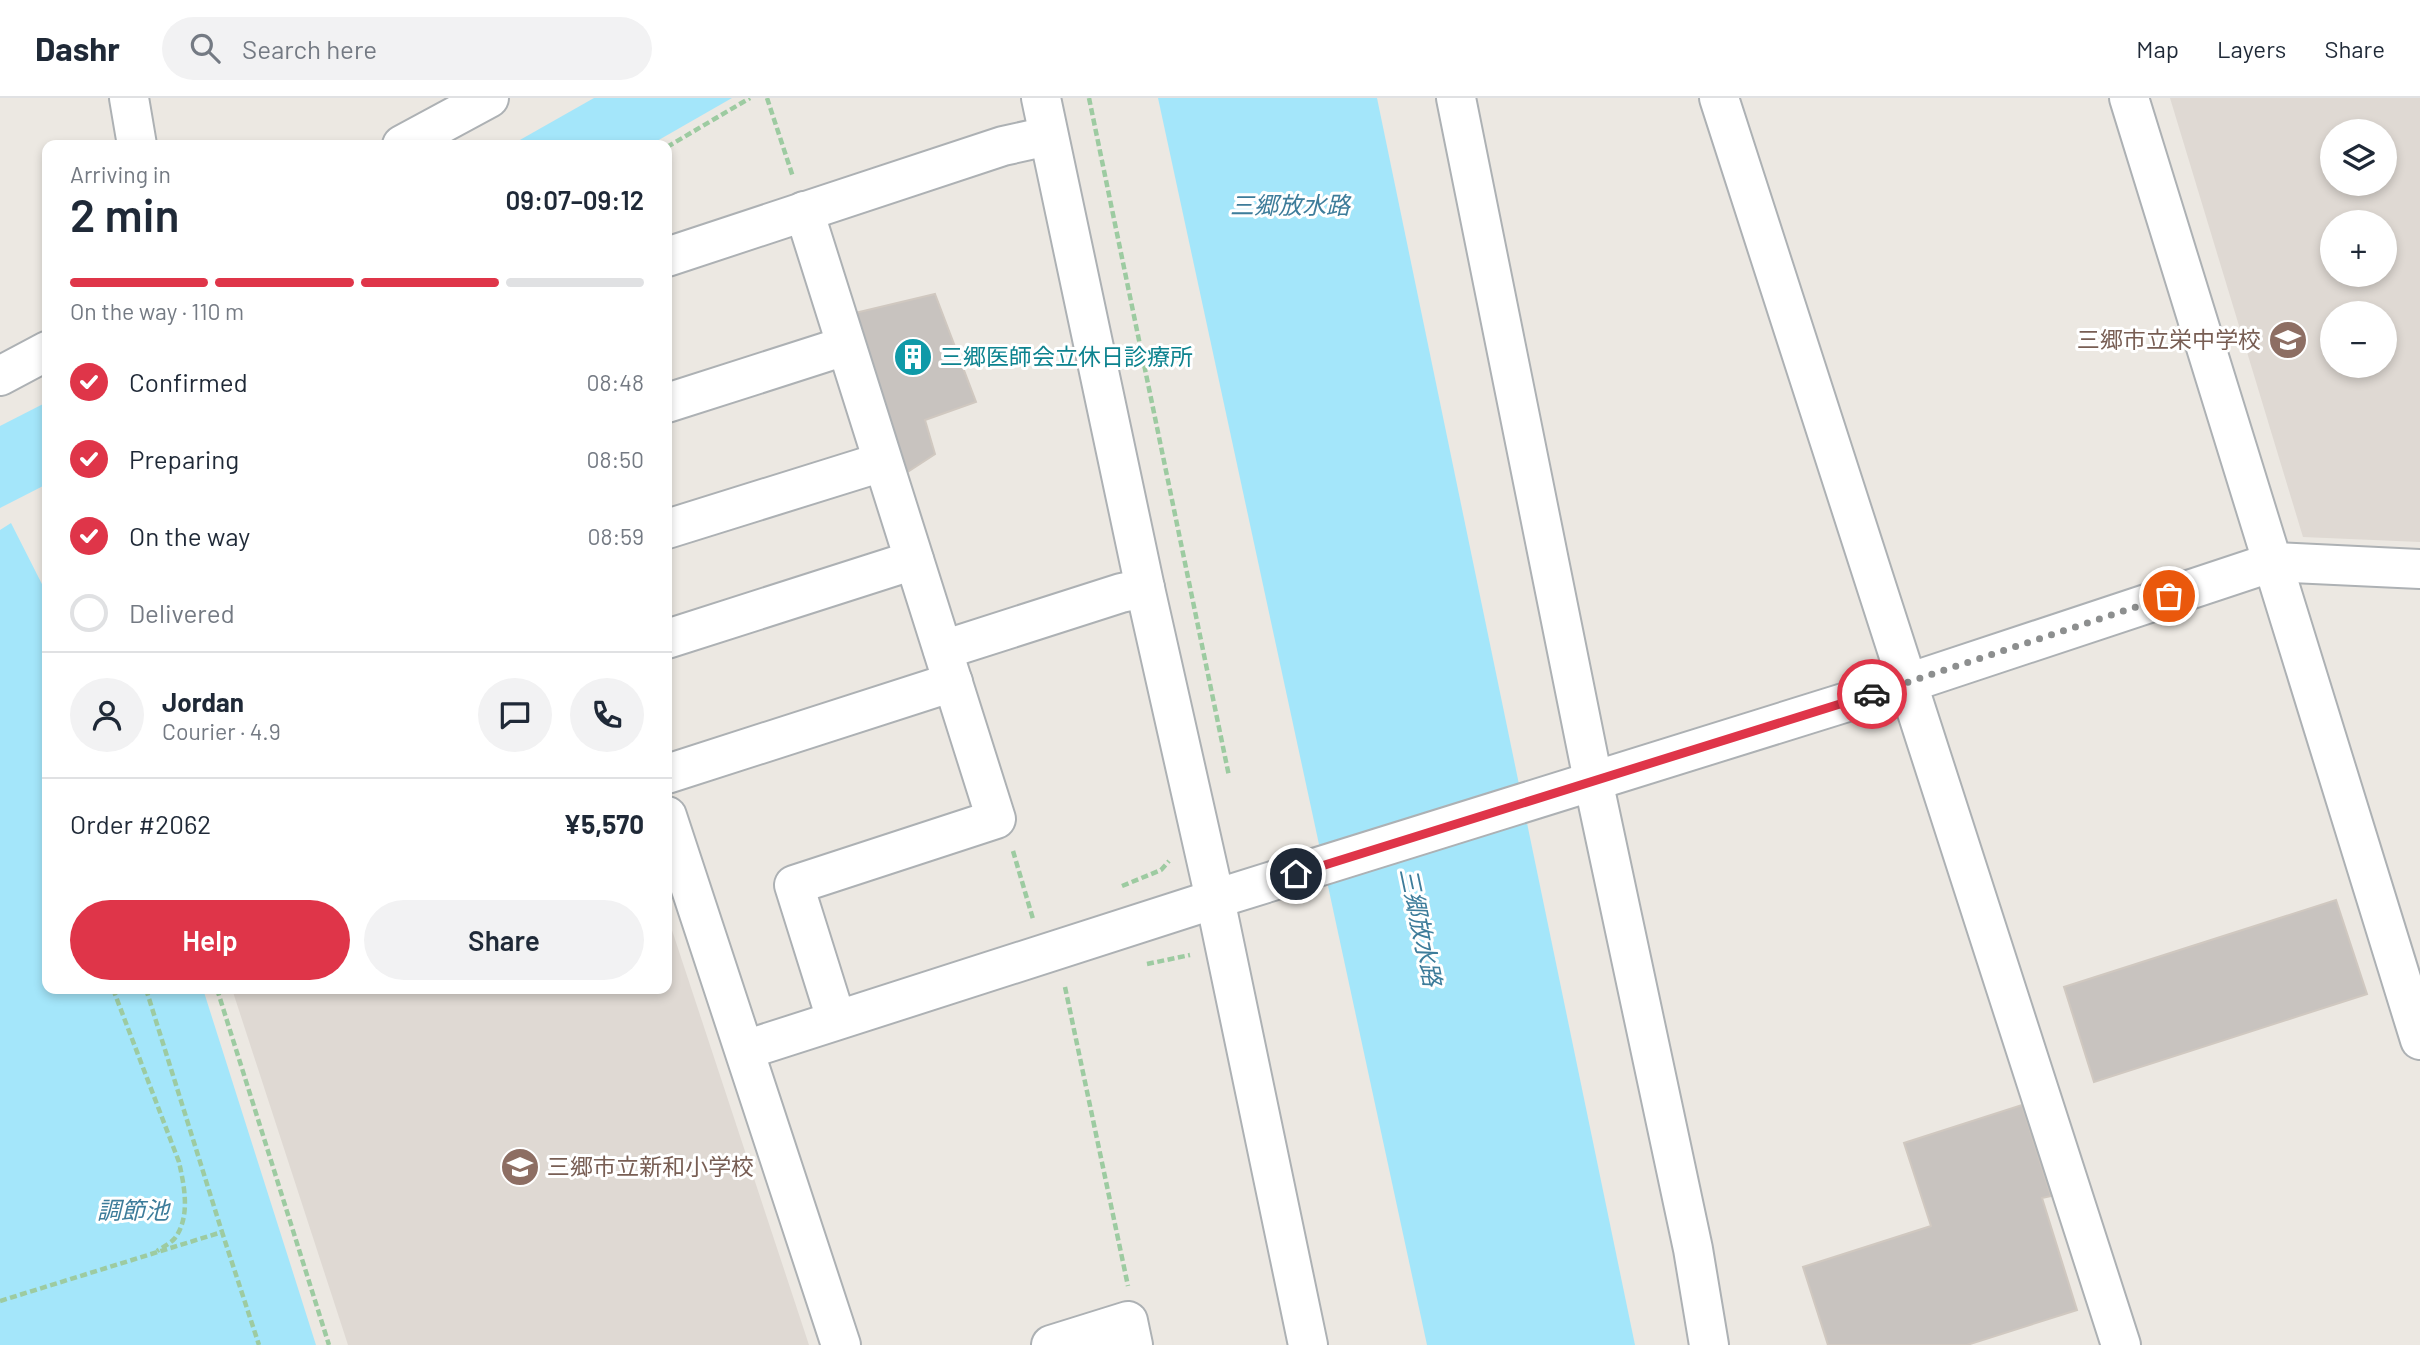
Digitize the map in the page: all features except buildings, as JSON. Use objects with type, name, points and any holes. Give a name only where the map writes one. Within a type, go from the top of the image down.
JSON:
[{"type":"street","points":[[129,98],[136,140]]},
{"type":"street","points":[[416,140],[454,126],[489,98]]},
{"type":"street","points":[[1041,98],[1145,588],[1230,894],[1308,1345]]},
{"type":"street","points":[[1457,98],[1593,780],[1710,1345]]},
{"type":"street","points":[[1719,98],[2121,1345]]},
{"type":"street","points":[[2129,98],[2420,1040]]},
{"type":"street","points":[[672,255],[1003,146],[1048,136]]},
{"type":"street","points":[[804,211],[996,819],[794,885],[836,1019]]},
{"type":"street","points":[[672,401],[845,346]]},
{"type":"street","points":[[0,376],[42,354]]},
{"type":"street","points":[[672,527],[882,462]]},
{"type":"street","points":[[672,637],[914,560]]},
{"type":"street","points":[[745,1050],[1230,894],[1908,682],[2273,562],[2420,569]]},
{"type":"street","points":[[672,772],[948,666],[1121,593],[1145,588]]},
{"type":"street","points":[[672,831],[841,1345]]},
{"type":"street","points":[[1051,1345],[1130,1333]]},
{"type":"path","points":[[672,144],[750,98]]},
{"type":"path","points":[[767,98],[804,211]]},
{"type":"path","points":[[1088,98],[1228,760],[1230,785]]},
{"type":"path","points":[[996,819],[1010,841],[1034,920]]},
{"type":"path","points":[[1116,888],[1161,870],[1172,858]]},
{"type":"path","points":[[1021,926],[1044,917]]},
{"type":"path","points":[[1138,966],[1187,954],[1199,958]]},
{"type":"path","points":[[1064,983],[1132,1302],[1130,1333]]},
{"type":"path","points":[[115,994],[179,1162],[185,1188],[184,1219],[175,1239],[153,1253]]},
{"type":"path","points":[[148,994],[259,1345]]},
{"type":"path","points":[[219,994],[329,1345]]},
{"type":"path","points":[[0,1301],[222,1232]]},
{"type":"shaded area","name":"三郷市立栄中学校","points":[[2170,98],[2420,98],[2420,542],[2303,537]]},
{"type":"shaded area","name":"三郷市立新和小学校","points":[[672,930],[809,1345],[348,1345],[234,994],[672,994]]},
{"type":"water","points":[[594,98],[732,98],[659,140],[520,140]]},
{"type":"water","name":"三郷放水路","points":[[1158,98],[1377,98],[1635,1345],[1427,1345]]},
{"type":"water","points":[[42,405],[42,487],[0,508],[0,426]]},
{"type":"water","name":"調節池","points":[[11,523],[42,584],[42,994],[205,994],[316,1345],[0,1345],[0,530]]},
{"type":"way so far","points":[[1872,694],[2169,596]]},
{"type":"place","name":"三郷市立栄中学校","points":[[2288,340]]},
{"type":"place","name":"三郷医師会立休日診療所","points":[[913,357]]},
{"type":"place","name":"三郷市立新和小学校","points":[[520,1167]]},
{"type":"route","points":[[1296,874],[1872,694]]}]
